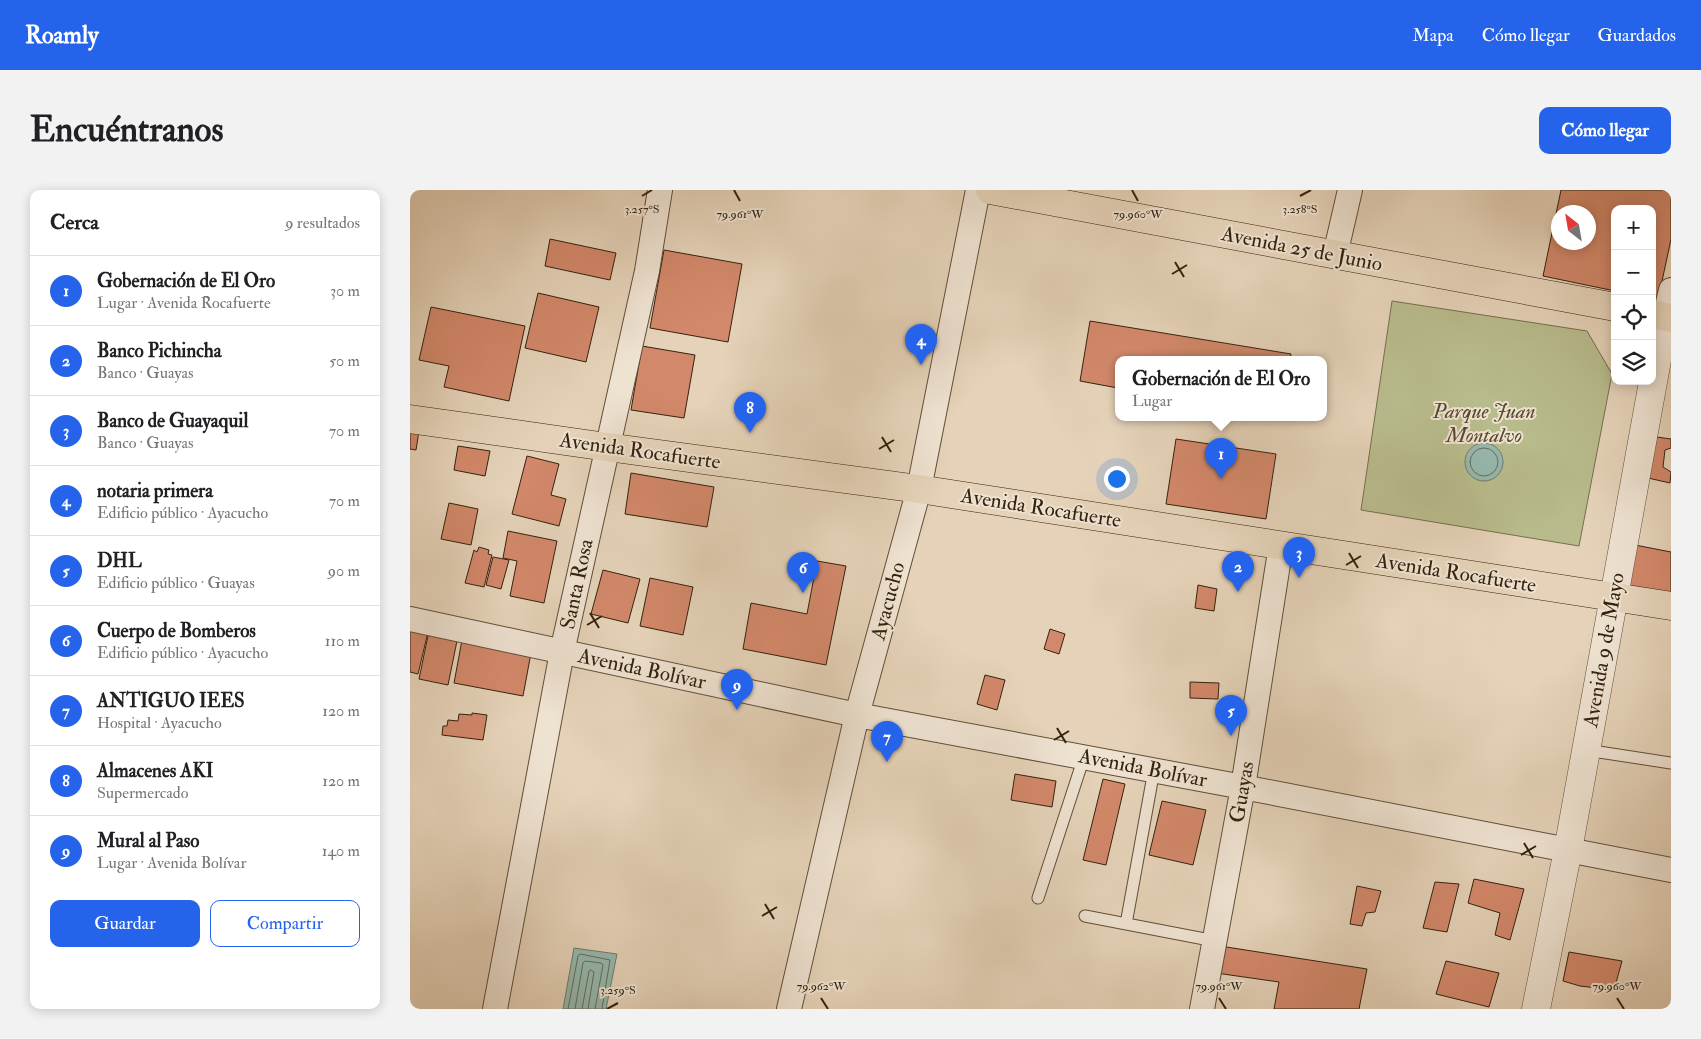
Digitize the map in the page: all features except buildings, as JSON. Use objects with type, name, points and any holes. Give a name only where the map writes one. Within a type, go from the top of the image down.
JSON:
[{"type":"main road","name":"Avenida 25 de Junio","points":[[990,190],[1611,306]]},
{"type":"main road","name":"Avenida Rocafuerte","points":[[410,419],[919,488],[1671,606]]},
{"type":"street","name":"Santa Rosa","points":[[494,1009],[562,652],[646,271],[660,190]]},
{"type":"street","name":"Ayacucho","points":[[788,1009],[857,716],[919,488],[978,190]]},
{"type":"street","points":[[1335,255],[1350,190]]},
{"type":"street","name":"Avenida 9 de Mayo","points":[[1536,1009],[1568,850],[1663,316],[1671,290]]},
{"type":"street","name":"Guayas","points":[[1202,1009],[1244,787],[1281,545]]},
{"type":"street","name":"Avenida Bolívar","points":[[410,619],[857,716],[1244,787],[1671,870]]},
{"type":"lane","points":[[1586,750],[1671,763]]},
{"type":"lane","points":[[1038,898],[1084,757]]},
{"type":"lane","points":[[1126,924],[1154,770]]},
{"type":"lane","points":[[1085,916],[1215,941]]},
{"type":"green space","name":"Parque Juan Montalvo","points":[[1392,301],[1587,331],[1611,372],[1611,379],[1579,546],[1361,510]]},
{"type":"water","points":[[1484,443],[1497,449],[1503,462],[1497,475],[1484,481],[1471,475],[1465,462],[1471,449]]},
{"type":"water","points":[[574,948],[617,954],[606,1009],[563,1009]]},
{"type":"place","name":"notaria primera","points":[[921,365]]},
{"type":"place","name":"Almacenes AKI","points":[[750,433]]},
{"type":"place","name":"Gobernación de El Oro","points":[[1221,479]]},
{"type":"place","name":"Banco de Guayaquil","points":[[1299,578]]},
{"type":"place","name":"Banco Pichincha","points":[[1238,592]]},
{"type":"place","name":"Cuerpo de Bomberos","points":[[803,593]]},
{"type":"place","name":"Mural al Paso","points":[[737,710]]},
{"type":"place","name":"DHL","points":[[1231,736]]},
{"type":"place","name":"ANTIGUO IEES","points":[[887,762]]}]
